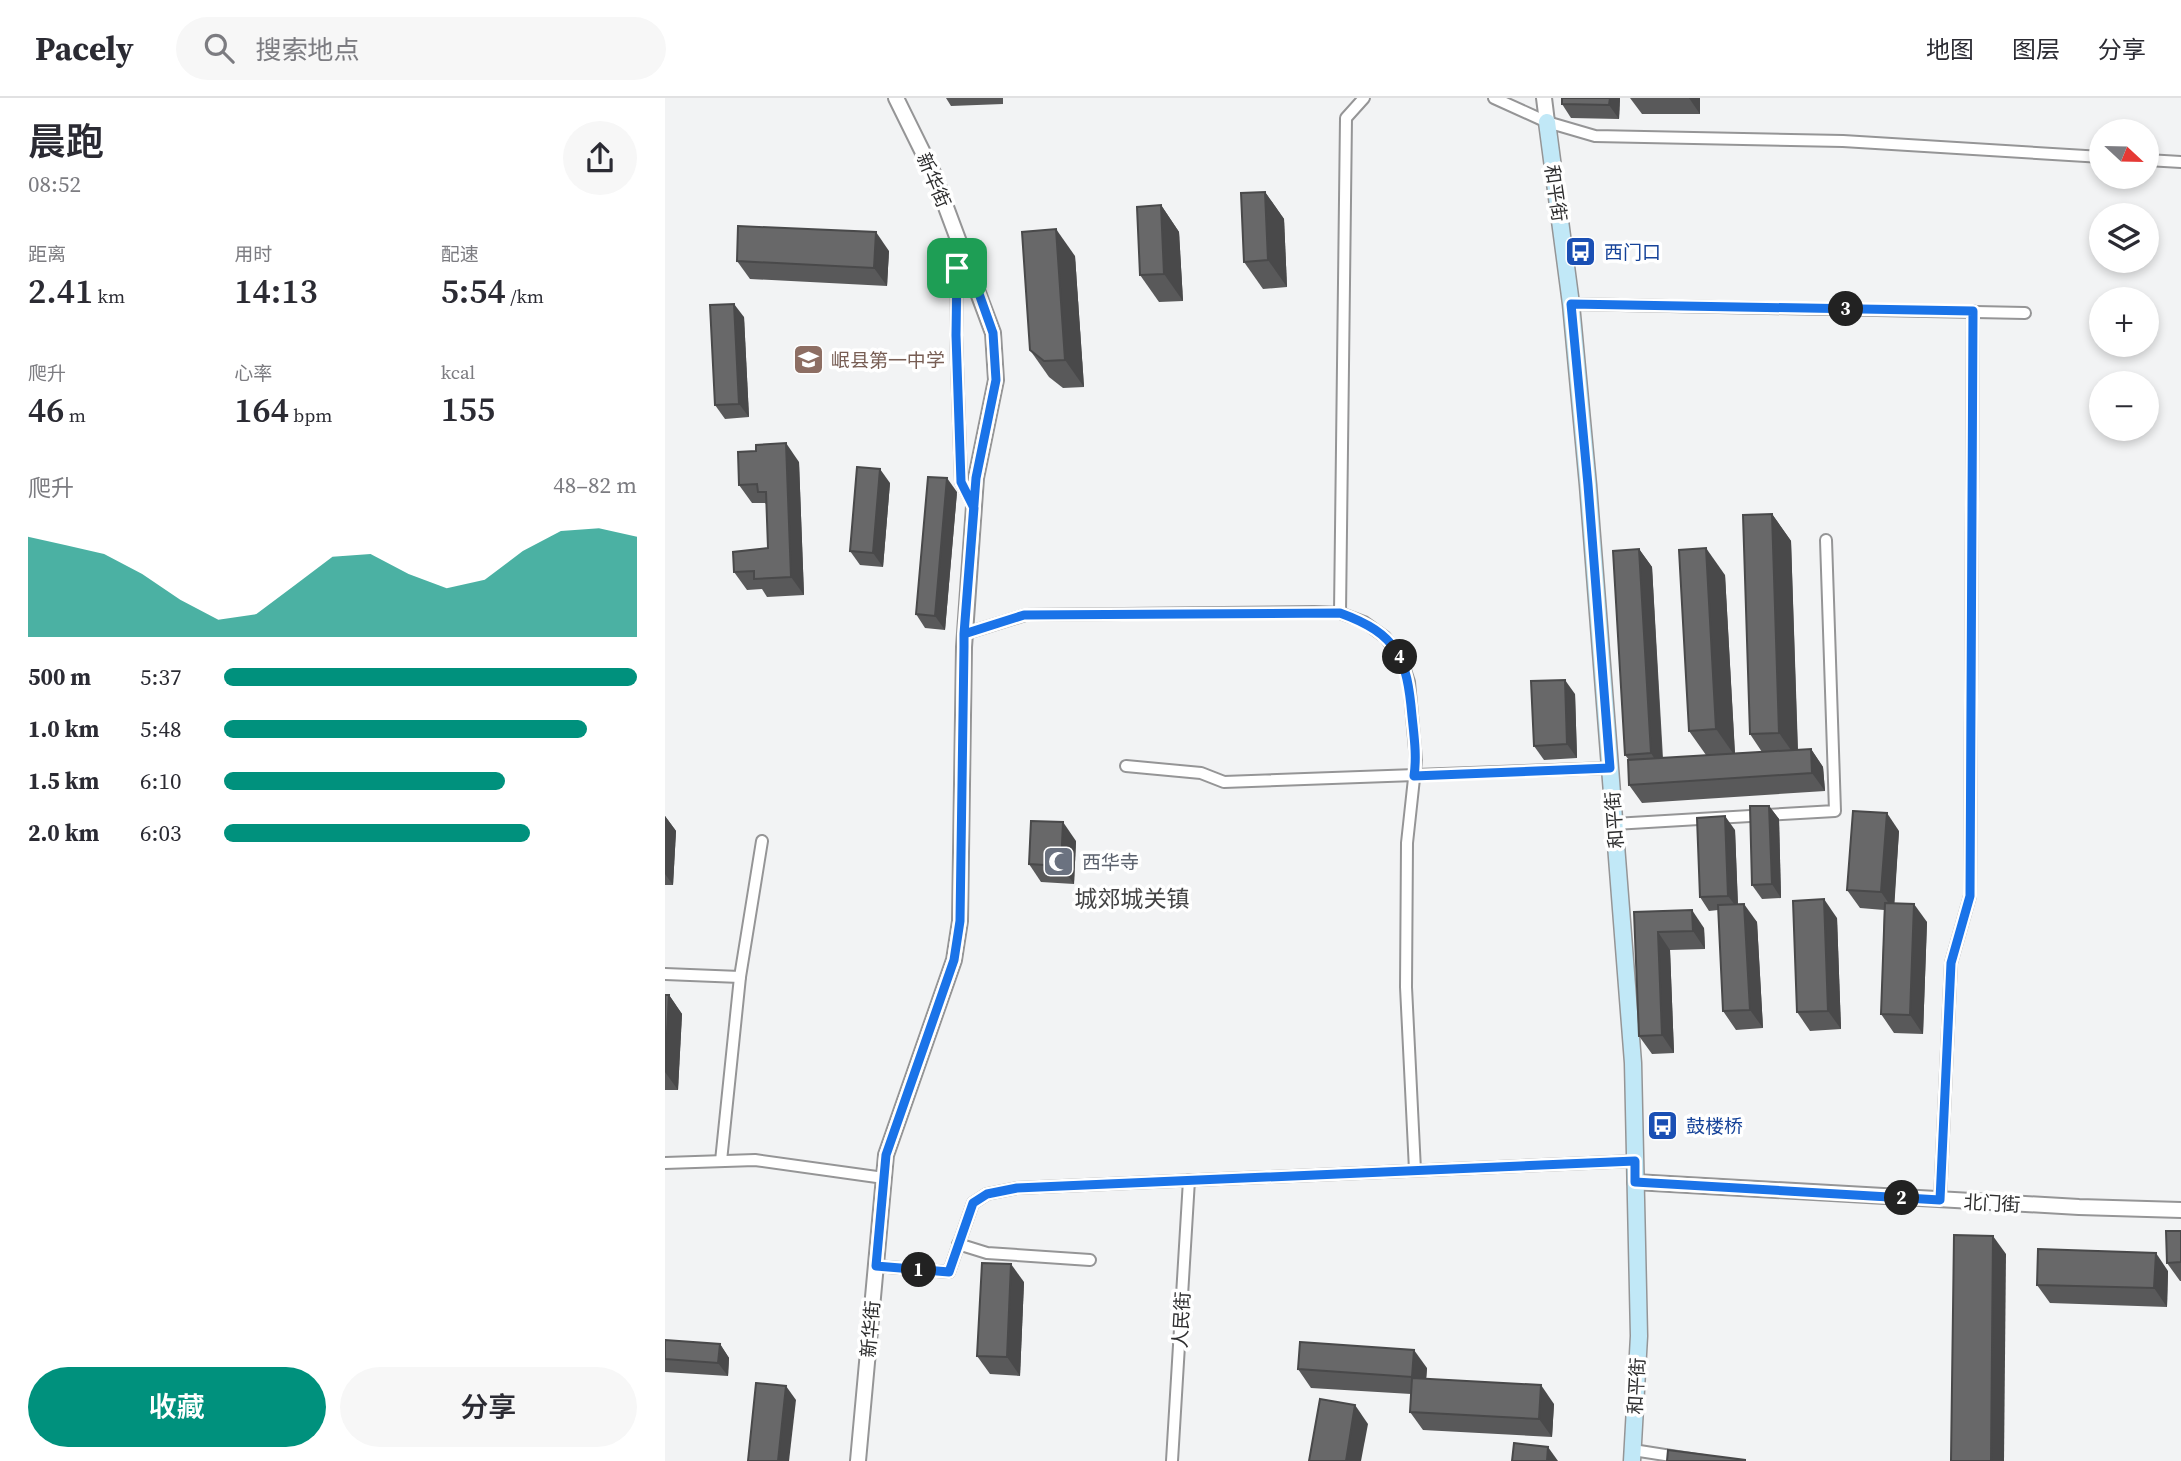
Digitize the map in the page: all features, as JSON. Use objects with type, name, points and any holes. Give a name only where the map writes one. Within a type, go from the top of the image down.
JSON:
[{"type":"main road","name":"和平街","points":[[1547,122],[1571,304],[1588,485],[1633,1063],[1639,1336],[1633,1456]]},
{"type":"street","name":"新华街","points":[[858,1461],[886,1155],[954,960],[960,921],[964,634],[976,478],[996,380],[993,333],[935,175],[896,98]]},
{"type":"street","points":[[1340,613],[1346,118],[1364,98]]},
{"type":"street","points":[[1494,98],[1547,122],[1595,136],[1843,141],[2089,156]]},
{"type":"street","name":"和平街","points":[[1544,98],[1547,122]]},
{"type":"street","points":[[2159,161],[2181,162]]},
{"type":"street","points":[[962,246],[957,268],[956,335],[961,482],[974,508]]},
{"type":"street","points":[[1571,304],[2025,313]]},
{"type":"street","points":[[1940,1200],[1951,963],[1970,896],[1973,311]]},
{"type":"street","points":[[1614,824],[1835,811],[1826,540]]},
{"type":"street","points":[[964,634],[1024,615],[1340,613],[1364,622],[1385,637],[1401,658],[1409,682],[1416,760],[1407,843],[1406,988],[1415,1170]]},
{"type":"street","points":[[1126,766],[1201,773],[1224,782],[1610,768]]},
{"type":"street","points":[[721,1161],[740,977],[762,841]]},
{"type":"street","points":[[665,974],[740,977]]},
{"type":"street","points":[[665,1163],[755,1160],[884,1178]]},
{"type":"street","points":[[876,1266],[949,1272],[973,1203],[987,1194],[1017,1188],[1635,1161]]},
{"type":"street","name":"人民街","points":[[1172,1461],[1189,1180]]},
{"type":"street","name":"北门街","points":[[1635,1182],[1940,1200],[2181,1210]]},
{"type":"street","points":[[958,1244],[987,1253],[1090,1260]]},
{"type":"street","points":[[1633,1456],[1703,1461]]},
{"type":"building","points":[[1562,98],[1610,98],[1609,105],[1562,104]]},
{"type":"building","points":[[1265,192],[1268,260],[1244,262],[1241,193]]},
{"type":"building","points":[[1161,205],[1164,274],[1140,275],[1137,207]]},
{"type":"building","points":[[738,226],[876,232],[874,268],[737,261]]},
{"type":"building","points":[[1056,229],[1065,360],[1044,361],[1030,350],[1022,232]]},
{"type":"building","points":[[734,304],[739,404],[715,405],[710,305]]},
{"type":"building","points":[[786,443],[791,577],[754,579],[754,571],[734,572],[733,552],[768,548],[766,492],[758,492],[757,484],[739,485],[738,452],[756,451],[756,445]]},
{"type":"building","points":[[857,467],[880,469],[873,553],[850,551]]},
{"type":"building","points":[[928,477],[947,478],[935,616],[916,614]]},
{"type":"building","points":[[1772,514],[1779,733],[1750,734],[1743,515]]},
{"type":"building","points":[[1706,548],[1716,729],[1689,731],[1679,550]]},
{"type":"building","points":[[1639,549],[1651,753],[1625,755],[1613,551]]},
{"type":"building","points":[[1565,680],[1567,744],[1534,746],[1531,681]]},
{"type":"building","points":[[1811,749],[1812,773],[1629,785],[1628,760]]},
{"type":"building","points":[[1750,806],[1769,806],[1772,884],[1752,885]]},
{"type":"building","points":[[1853,811],[1887,813],[1881,892],[1847,890]]},
{"type":"building","points":[[1725,816],[1728,896],[1700,897],[1697,818]]},
{"type":"building","points":[[1031,821],[1063,822],[1061,866],[1029,864]]},
{"type":"building","points":[[1824,899],[1828,1011],[1797,1012],[1793,901]]},
{"type":"building","points":[[1885,903],[1914,904],[1910,1015],[1881,1014]]},
{"type":"building","points":[[1744,904],[1750,1010],[1723,1011],[1718,905]]},
{"type":"building","points":[[1692,910],[1693,931],[1658,932],[1662,1035],[1639,1036],[1634,912]]},
{"type":"building","points":[[665,995],[669,995],[665,1072]]},
{"type":"building","points":[[2166,1231],[2181,1231],[2181,1262],[2167,1263]]},
{"type":"building","points":[[1954,1235],[1993,1236],[1991,1461],[1951,1461]]},
{"type":"building","points":[[2038,1249],[2156,1253],[2154,1288],[2037,1285]]},
{"type":"building","points":[[982,1263],[1011,1264],[1007,1357],[977,1356]]},
{"type":"building","points":[[665,1340],[720,1344],[718,1363],[665,1359]]},
{"type":"building","points":[[1300,1342],[1414,1350],[1412,1377],[1298,1369]]},
{"type":"building","points":[[1412,1378],[1541,1385],[1539,1419],[1410,1412]]},
{"type":"building","points":[[756,1383],[786,1386],[778,1461],[748,1461]]},
{"type":"building","points":[[1320,1399],[1355,1405],[1346,1461],[1309,1461]]},
{"type":"building","points":[[1514,1443],[1548,1447],[1547,1461],[1512,1461]]},
{"type":"building","points":[[1668,1450],[1745,1460],[1745,1461],[1667,1461]]},
{"type":"place","name":"西门口","points":[[1581,252]]},
{"type":"place","name":"岷县第一中学","points":[[808,360]]},
{"type":"place","name":"西华寺","points":[[1059,862]]},
{"type":"place","name":"鼓楼桥","points":[[1663,1126]]},
{"type":"district","name":"城郊城关镇","points":[[1132,899]]},
{"type":"route","points":[[957,268],[956,335],[961,482],[974,508],[964,634],[960,921],[954,960],[886,1155],[876,1266],[949,1272],[973,1203],[987,1194],[1017,1188],[1635,1161],[1635,1182],[1940,1200],[1951,963],[1970,896],[1973,311],[1571,304],[1610,768],[1414,776],[1416,760],[1409,682],[1401,658],[1385,637],[1373,628],[1340,613],[1024,615],[964,634],[976,478],[996,380],[993,333],[962,246],[957,268]]}]
